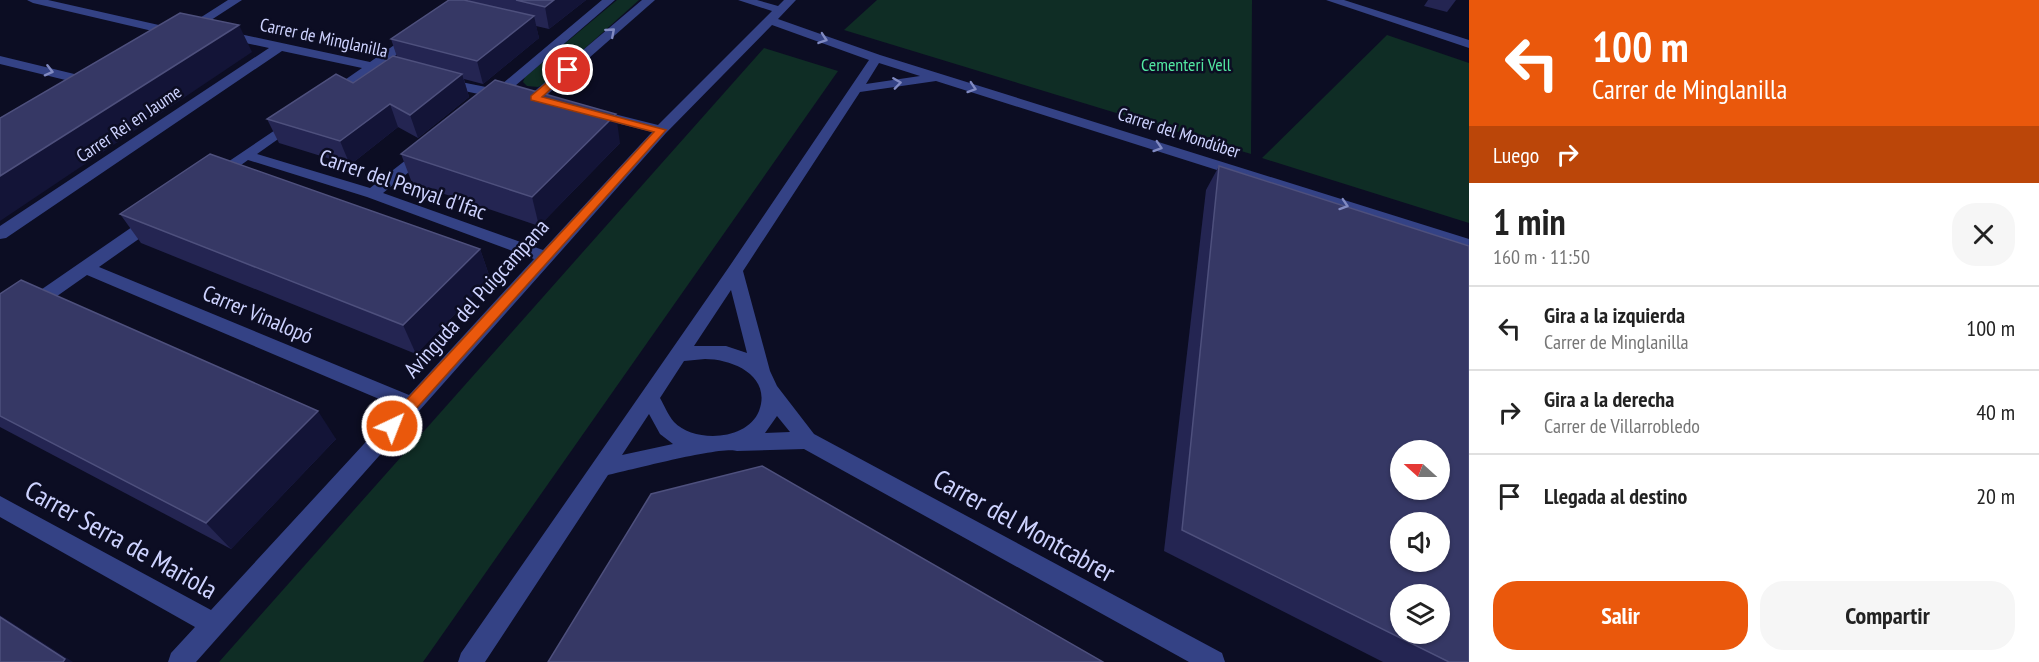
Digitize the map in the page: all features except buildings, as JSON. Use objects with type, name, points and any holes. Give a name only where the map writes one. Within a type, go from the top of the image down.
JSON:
[{"type":"street","name":"Carrer de Minglanilla","points":[[33,0],[186,31],[279,46],[394,71]]},
{"type":"street","points":[[163,45],[236,0]]},
{"type":"street","points":[[480,108],[609,0]]},
{"type":"street","points":[[429,79],[498,94],[531,98],[649,0]]},
{"type":"street","name":"Carrer del Mondúber","points":[[744,0],[780,10],[876,58],[1469,245]]},
{"type":"street","points":[[1332,0],[1469,44]]},
{"type":"street","name":"Avinguda del Puigcampana","points":[[180,662],[661,130],[780,10]]},
{"type":"street","points":[[199,188],[429,26]]},
{"type":"street","name":"Carrer Rei en Jaume","points":[[0,234],[279,46]]},
{"type":"street","points":[[470,662],[735,271],[876,58]]},
{"type":"street","points":[[0,60],[102,81],[78,95]]},
{"type":"street","points":[[855,89],[939,77]]},
{"type":"street","points":[[581,110],[661,130]]},
{"type":"street","points":[[372,194],[435,144]]},
{"type":"street","name":"Carrer del Penyal d'Ifac","points":[[246,155],[372,194],[545,257]]},
{"type":"street","points":[[0,327],[171,208]]},
{"type":"street","name":"Carrer Vinalopó","points":[[86,268],[412,405]]},
{"type":"street","points":[[601,468],[718,444],[751,434],[762,423],[770,410],[770,391],[761,371],[735,271]]},
{"type":"street","points":[[677,354],[732,355],[747,361],[761,371]]},
{"type":"street","name":"Carrer del Montcabrer","points":[[770,391],[807,440],[1213,662]]},
{"type":"street","points":[[649,396],[668,428],[681,438],[699,444],[807,440]]},
{"type":"street","name":"Carrer Serra de Mariola","points":[[0,506],[214,625]]},
{"type":"green space","points":[[617,0],[639,0],[546,83],[538,87],[527,86],[523,82],[525,77]]},
{"type":"green space","name":"Cementeri Vell","points":[[877,0],[1252,0],[1251,154],[844,30]]},
{"type":"green space","points":[[1387,35],[1469,63],[1469,223],[1262,158]]},
{"type":"green space","points":[[764,48],[838,71],[423,662],[219,662]]},
{"type":"route","points":[[392,426],[661,130],[535,98],[568,70]]}]
